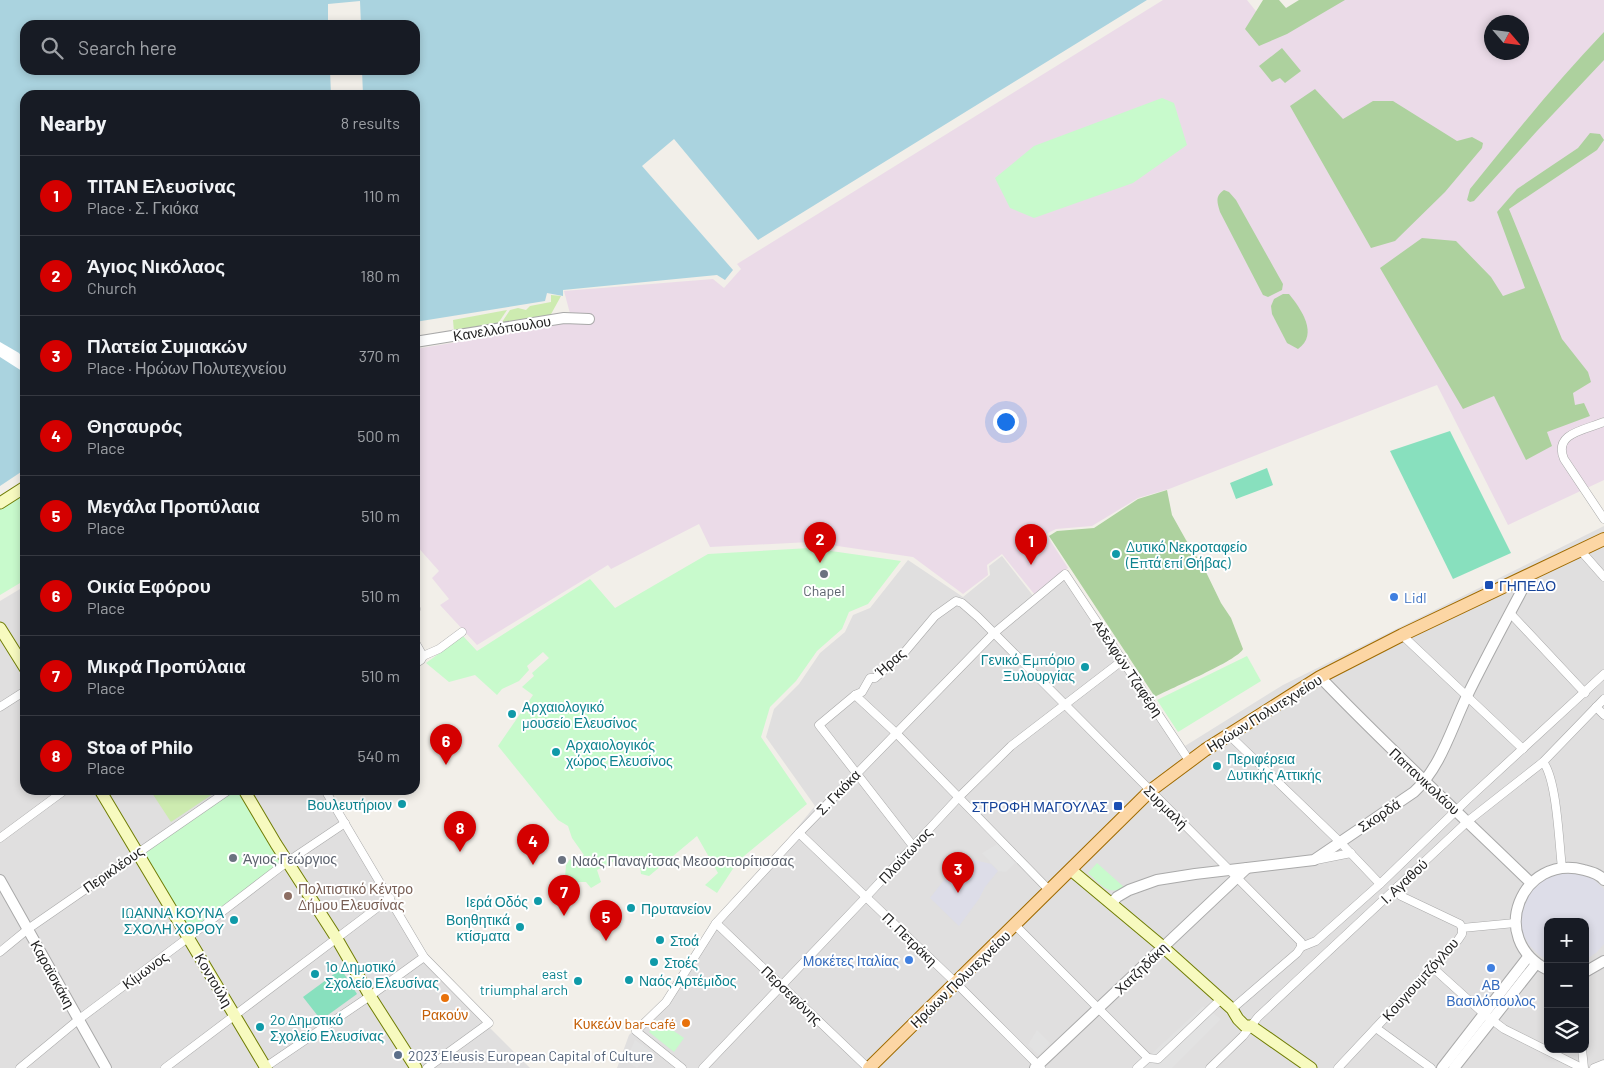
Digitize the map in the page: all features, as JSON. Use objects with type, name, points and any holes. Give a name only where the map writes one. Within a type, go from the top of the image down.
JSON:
[{"type":"main road","points":[[0,503],[20,490]]},
{"type":"main road","name":"Ηρώων Πολυτεχνείου","points":[[868,1068],[1150,791],[1228,734],[1320,677],[1402,635],[1604,540]]},
{"type":"main road","points":[[0,628],[20,660]]},
{"type":"main road","name":"Κοντούλη","points":[[103,795],[265,1068]]},
{"type":"main road","points":[[247,795],[416,1068]]},
{"type":"main road","points":[[1071,870],[1164,947],[1232,1009],[1245,1026],[1251,1026],[1311,1068]]},
{"type":"street","name":"Κανελλόπουλου","points":[[420,341],[564,318],[589,319]]},
{"type":"street","points":[[1604,422],[1566,437],[1560,451],[1604,519]]},
{"type":"street","points":[[1581,551],[1604,577]]},
{"type":"street","name":"Σ. Γκιόκα","points":[[682,1068],[636,1031],[666,1002],[716,923],[856,772],[896,734],[993,634],[1065,574]]},
{"type":"street","name":"Αδελφών Τζαφέρη","points":[[1065,574],[1190,762]]},
{"type":"street","name":"Σκορδά","points":[[1112,903],[1117,897],[1130,890],[1157,880],[1233,874],[1248,868],[1314,860],[1414,792],[1425,782],[1434,767],[1467,696],[1530,574]]},
{"type":"street","name":"Ήρας","points":[[856,772],[819,725],[862,692],[870,678],[875,678],[903,654],[935,616],[956,601],[962,603]]},
{"type":"street","name":"Συρμαλή","points":[[962,603],[1295,936],[1300,942],[1301,947]]},
{"type":"street","points":[[1510,614],[1585,693]]},
{"type":"street","points":[[420,661],[423,656],[439,649],[462,632]]},
{"type":"street","points":[[1402,635],[1522,749]]},
{"type":"street","points":[[420,651],[423,656]]},
{"type":"street","name":"Πλούτωνος","points":[[703,1068],[959,797],[1012,746],[1123,660]]},
{"type":"street","points":[[1232,1009],[1287,962],[1301,947],[1316,941],[1380,884],[1604,674]]},
{"type":"street","name":"Παπανικολάου","points":[[1320,677],[1369,728],[1457,810],[1531,883]]},
{"type":"street","points":[[0,707],[20,694]]},
{"type":"street","points":[[856,695],[1050,891]]},
{"type":"street","name":"Ι. Αγαθού","points":[[1210,1068],[1251,1026],[1398,886],[1468,821],[1543,762],[1604,699]]},
{"type":"street","points":[[1596,707],[1604,715]]},
{"type":"street","points":[[1228,734],[1340,842],[1380,884]]},
{"type":"street","points":[[1543,762],[1548,767],[1552,782],[1562,868]]},
{"type":"street","points":[[856,772],[913,846]]},
{"type":"street","points":[[0,838],[58,795]]},
{"type":"street","name":"Περικλέους","points":[[0,952],[28,929],[222,795]]},
{"type":"street","points":[[328,795],[424,956],[488,1023],[427,1068]]},
{"type":"street","name":"Κίμωνος","points":[[20,1068],[78,1020],[288,862],[345,823]]},
{"type":"street","name":"Π. Πετράκη","points":[[799,833],[955,982],[1038,1067]]},
{"type":"street","points":[[1314,860],[1351,853]]},
{"type":"street","points":[[1544,968],[1532,960],[1520,945],[1515,923],[1521,896],[1531,883],[1545,873],[1562,868],[1576,868],[1603,875]]},
{"type":"street","name":"Χατζηδάκη","points":[[1038,1067],[1164,947],[1233,874]]},
{"type":"street","name":"Καραϊσκάκη","points":[[0,880],[106,1068]]},
{"type":"street","points":[[1398,886],[1401,896],[1460,924],[1462,928]]},
{"type":"street","points":[[165,1068],[390,898]]},
{"type":"street","name":"Περσεφόνης","points":[[716,923],[868,1068]]},
{"type":"street","name":"Κουγιουμτζόγλου","points":[[1338,1068],[1458,940],[1462,934],[1462,928],[1515,923]]},
{"type":"street","points":[[1015,925],[1148,1058],[1158,1059],[1220,1000]]},
{"type":"street","points":[[265,1068],[370,996],[424,956]]},
{"type":"street","points":[[1442,1068],[1532,960]]},
{"type":"street","points":[[1589,970],[1604,962]]},
{"type":"street","points":[[1432,967],[1487,1016],[1504,1028],[1583,1068],[1582,1053]]},
{"type":"street","points":[[1454,1068],[1487,1016]]},
{"type":"street","points":[[1376,1028],[1431,1068]]},
{"type":"street","points":[[1137,1068],[1148,1058]]},
{"type":"street","points":[[1594,1068],[1604,1064]]},
{"type":"shaded area","points":[[1163,0],[1247,0],[1267,25],[1310,0],[1604,0],[1604,480],[1508,525],[1437,385],[1169,489],[1138,498],[1092,526],[1056,529],[1046,534],[1068,568],[1035,595],[1002,554],[987,565],[988,575],[963,594],[913,557],[810,542],[710,547],[699,524],[611,569],[608,565],[477,645],[440,605],[449,599],[432,578],[439,571],[420,550],[420,348],[544,328],[572,321],[564,291],[713,279],[724,288],[741,269],[737,264]]},
{"type":"shaded area","points":[[1604,526],[1604,1068],[617,1068],[629,1035],[665,999],[715,921],[764,868],[815,806],[766,737],[774,709],[799,684],[820,653],[845,632],[853,615],[870,608],[908,560],[963,597],[990,575],[989,566],[1002,556],[1034,597],[1068,570],[1185,746],[1283,685]]},
{"type":"shaded area","points":[[20,589],[20,795],[326,795],[423,961],[530,1068],[0,1068],[0,601]]},
{"type":"shaded area","points":[[997,844],[1015,863],[1006,872],[998,871],[982,853]]},
{"type":"shaded area","points":[[962,857],[991,864],[998,871],[959,926],[930,898]]},
{"type":"shaded area","points":[[1560,871],[1590,876],[1604,889],[1604,944],[1589,957],[1589,918],[1544,918],[1544,958],[1529,945],[1523,934],[1519,919],[1524,897],[1544,876]]},
{"type":"shaded area","points":[[1203,1006],[1221,1019],[1172,1068],[1136,1068]]},
{"type":"shaded area","points":[[1037,1030],[1050,1043],[1039,1055],[1028,1045]]},
{"type":"shaded area","points":[[635,1040],[650,1051],[637,1068],[626,1061]]},
{"type":"green space","points":[[1263,0],[1279,0],[1286,8],[1299,0],[1345,0],[1287,34],[1259,46],[1245,29]]},
{"type":"green space","points":[[1604,32],[1604,60],[1474,201],[1470,202],[1467,200],[1470,189],[1502,149]]},
{"type":"green space","points":[[1282,48],[1301,71],[1285,83],[1280,78],[1272,82],[1259,66]]},
{"type":"green space","points":[[1315,89],[1343,119],[1373,101],[1393,101],[1457,141],[1472,137],[1483,143],[1482,148],[1445,192],[1395,241],[1371,248],[1290,106]]},
{"type":"green space","points":[[1162,98],[1174,103],[1187,145],[1133,183],[1034,218],[1010,208],[995,178],[1034,146]]},
{"type":"green space","points":[[1590,133],[1600,134],[1604,140],[1597,150],[1509,209],[1562,339],[1588,372],[1591,382],[1573,393],[1575,405],[1584,403],[1590,416],[1547,432],[1552,446],[1526,460],[1494,396],[1463,409],[1380,268],[1422,238],[1456,241],[1491,277],[1503,296],[1525,288],[1497,212],[1517,189],[1578,148]]},
{"type":"green space","points":[[1224,190],[1229,192],[1236,200],[1283,284],[1282,290],[1268,297],[1263,295],[1220,212],[1218,200],[1219,195]]},
{"type":"green space","points":[[1283,294],[1289,294],[1303,314],[1308,329],[1304,343],[1298,349],[1287,343],[1272,314],[1271,306],[1274,299]]},
{"type":"green space","points":[[551,295],[561,296],[550,316],[500,325],[510,310],[518,308],[526,310],[530,306],[551,302]]},
{"type":"green space","points":[[507,310],[497,325],[454,332],[453,320]]},
{"type":"green space","points":[[1450,431],[1511,553],[1453,579],[1390,451]]},
{"type":"green space","points":[[1267,468],[1273,485],[1236,499],[1230,483]]},
{"type":"green space","points":[[1167,490],[1172,515],[1231,618],[1243,649],[1217,667],[1155,697],[1049,536],[1057,531],[1094,528],[1138,499]]},
{"type":"green space","points":[[20,495],[20,583],[0,595],[0,508]]},
{"type":"green space","points":[[810,548],[901,561],[868,604],[849,612],[842,629],[817,651],[796,681],[770,707],[761,737],[807,804],[738,861],[717,893],[705,885],[718,873],[697,836],[649,876],[641,874],[640,867],[618,859],[597,870],[601,882],[591,888],[586,882],[574,882],[565,877],[566,865],[570,859],[575,863],[584,855],[572,838],[568,826],[558,820],[498,746],[533,695],[522,687],[534,676],[532,673],[549,658],[543,652],[527,666],[529,670],[519,681],[502,689],[497,695],[475,675],[449,682],[426,663],[463,636],[477,651],[590,579],[615,608],[708,554]]},
{"type":"green space","points":[[1247,656],[1261,681],[1178,732],[1157,700]]},
{"type":"green space","points":[[153,795],[212,795],[171,822]]},
{"type":"green space","points":[[229,795],[242,795],[282,862],[190,932],[142,853]]},
{"type":"green space","points":[[1097,863],[1125,888],[1113,891],[1101,885],[1088,873]]},
{"type":"green space","points":[[341,969],[357,994],[321,1020],[303,997]]},
{"type":"green space","points":[[658,1020],[684,1038],[674,1052],[649,1032]]},
{"type":"water","points":[[0,0],[1147,0],[758,240],[674,139],[642,166],[733,270],[725,280],[717,275],[563,290],[563,296],[547,293],[545,301],[420,321],[420,90],[363,90],[362,75],[420,75],[420,20],[361,20],[360,1],[328,4],[328,20],[20,20],[20,75],[330,75],[331,90],[20,90],[20,473],[0,486]]},
{"type":"pier","points":[[0,342],[19,353],[20,370],[0,357]]},
{"type":"place","name":"Δυτικό Νεκροταφείο (Επτά επί Θήβας)","points":[[1116,554]]},
{"type":"place","name":"Άγιος Νικόλαος","points":[[820,563]]},
{"type":"place","name":"TITAN Ελευσίνας","points":[[1031,565]]},
{"type":"place","name":"Chapel","points":[[824,574]]},
{"type":"place","name":"ΓΗΠΕΔΟ","points":[[1489,585]]},
{"type":"place","name":"Lidl","points":[[1394,597]]},
{"type":"place","name":"Γενικό Εμπόριο Ξυλουργίας","points":[[1085,667]]},
{"type":"place","name":"Αρχαιολογικό μουσείο Ελευσίνος","points":[[512,714]]},
{"type":"place","name":"Αρχαιολογικός χώρος Ελευσίνος","points":[[556,752]]},
{"type":"place","name":"Οικία Εφόρου","points":[[446,765]]},
{"type":"place","name":"Περιφέρεια Δυτικής Αττικής","points":[[1217,766]]},
{"type":"place","name":"Βουλευτήριον","points":[[402,804]]},
{"type":"place","name":"ΣΤΡΟΦΗ ΜΑΓΟΥΛΑΣ","points":[[1118,806]]},
{"type":"place","name":"Stoa of Philo","points":[[460,852]]},
{"type":"place","name":"Άγιος Γεώργιος","points":[[233,858]]},
{"type":"place","name":"Ναός Παναγίτσας Μεσοσπορίτισσας","points":[[562,860]]},
{"type":"place","name":"Θησαυρός","points":[[533,865]]},
{"type":"place","name":"Πλατεία Συμιακών","points":[[958,893]]},
{"type":"place","name":"Πολιτιστικό Κέντρο Δήμου Ελευσίνας","points":[[288,896]]},
{"type":"place","name":"Ιερά Οδός","points":[[538,901]]},
{"type":"place","name":"Πρυτανείον","points":[[631,908]]},
{"type":"place","name":"Μικρά Προπύλαια","points":[[564,916]]},
{"type":"place","name":"ΙΩΑΝΝΑ ΚΟΥΝΑ ΣΧΟΛΗ ΧΟΡΟΥ","points":[[234,920]]},
{"type":"place","name":"Βοηθητικά κτίσματα","points":[[520,927]]},
{"type":"place","name":"Στοά","points":[[660,940]]},
{"type":"place","name":"Μεγάλα Προπύλαια","points":[[606,941]]},
{"type":"place","name":"Μοκέτες Ιταλίας","points":[[909,960]]},
{"type":"place","name":"Στοές","points":[[654,962]]},
{"type":"place","name":"ΑΒ Βασιλόπουλος","points":[[1491,968]]},
{"type":"place","name":"1ο Δημοτικό Σχολείο Ελευσίνας","points":[[315,974]]},
{"type":"place","name":"Ναός Αρτέμιδος","points":[[629,980]]},
{"type":"place","name":"east triumphal arch","points":[[578,981]]},
{"type":"place","name":"Ρακούν","points":[[445,998]]},
{"type":"place","name":"Κυκεών bar-café","points":[[686,1023]]},
{"type":"place","name":"2ο Δημοτικό Σχολείο Ελευσίνας","points":[[260,1027]]},
{"type":"place","name":"2023 Eleusis European Capital of Culture","points":[[398,1055]]}]
